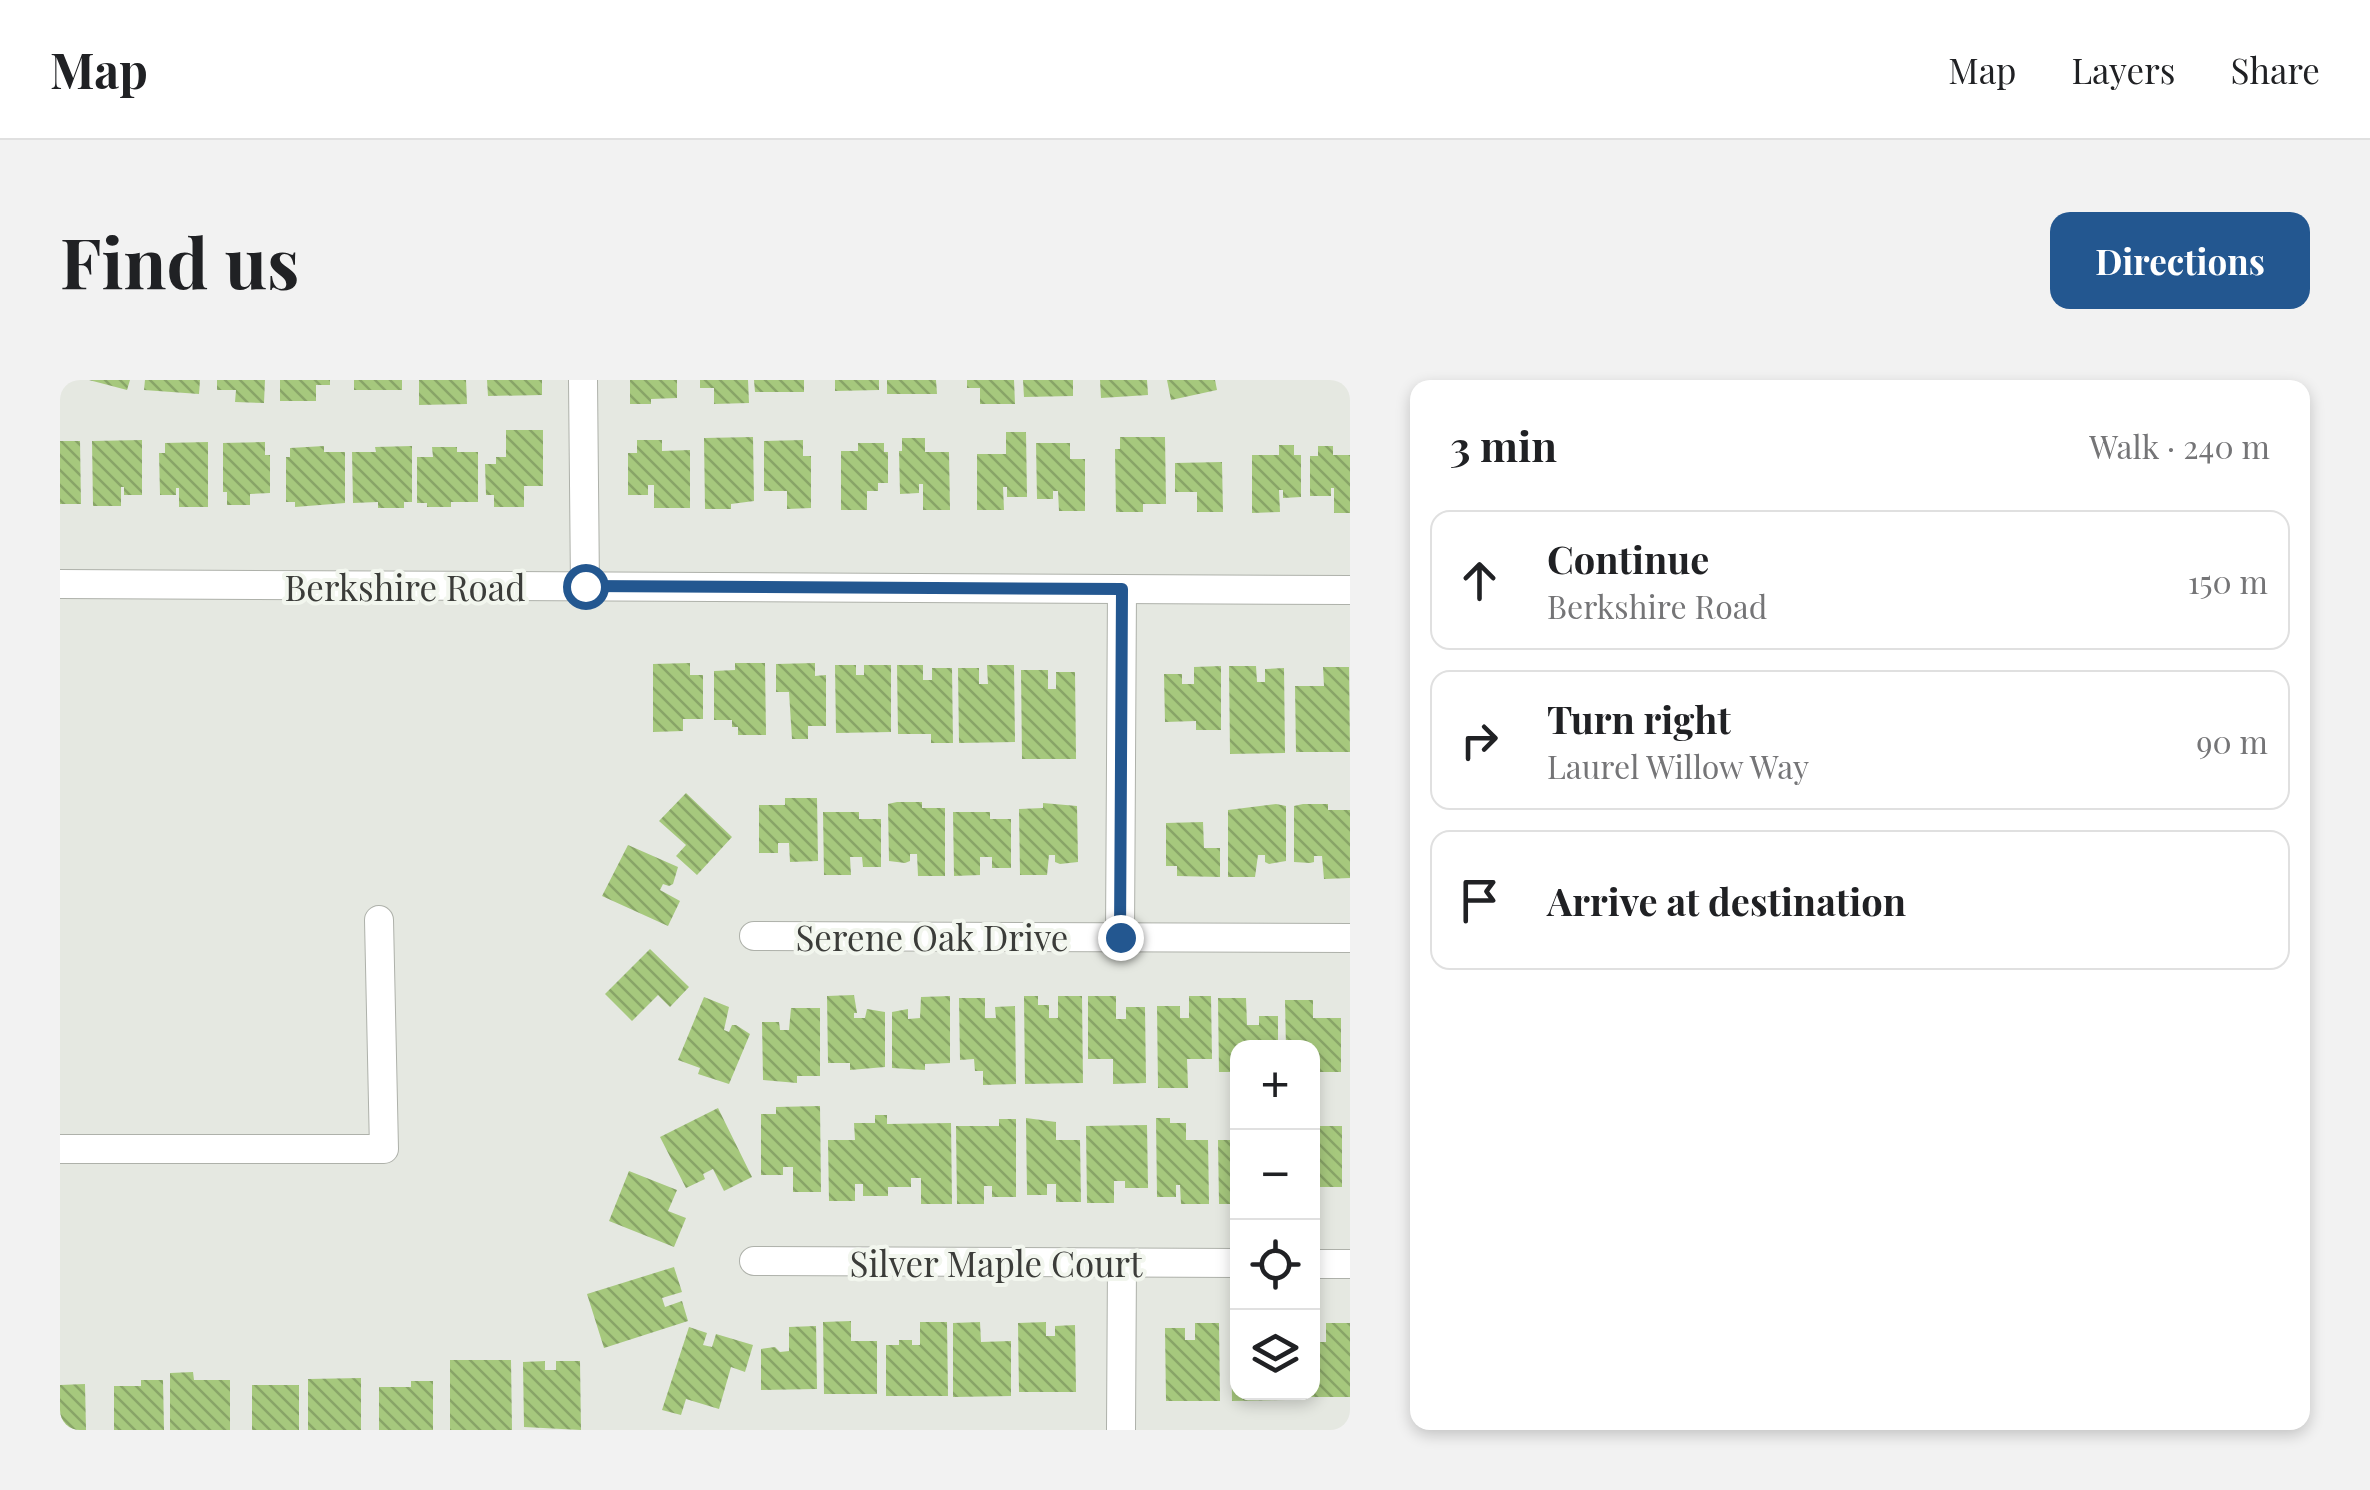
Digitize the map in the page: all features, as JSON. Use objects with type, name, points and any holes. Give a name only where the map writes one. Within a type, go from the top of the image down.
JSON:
[{"type":"street","points":[[583,380],[585,586]]},
{"type":"street","name":"Berkshire Road","points":[[60,584],[1350,590]]},
{"type":"street","points":[[1120,937],[1122,589]]},
{"type":"street","points":[[60,1149],[384,1149],[379,920]]},
{"type":"street","name":"Serene Oak Drive","points":[[754,936],[1350,938]]},
{"type":"street","name":"Silver Maple Court","points":[[754,1261],[1230,1264]]},
{"type":"street","points":[[1121,1430],[1122,1263]]},
{"type":"street","points":[[1320,1264],[1350,1264]]},
{"type":"building","points":[[89,380],[130,380],[127,390]]},
{"type":"building","points":[[145,380],[200,380],[199,394],[144,390]]},
{"type":"building","points":[[217,380],[265,380],[264,403],[235,402],[236,390],[217,390]]},
{"type":"building","points":[[280,380],[330,380],[330,385],[316,385],[316,401],[280,401]]},
{"type":"building","points":[[354,380],[402,380],[402,390],[354,390]]},
{"type":"building","points":[[419,380],[466,380],[467,404],[419,405]]},
{"type":"building","points":[[487,380],[542,380],[542,395],[488,396]]},
{"type":"building","points":[[630,380],[677,380],[677,398],[630,404]]},
{"type":"building","points":[[700,380],[748,380],[749,403],[714,404],[714,388],[700,388]]},
{"type":"building","points":[[754,380],[804,380],[804,392],[755,392]]},
{"type":"building","points":[[835,380],[879,380],[879,390],[835,391]]},
{"type":"building","points":[[887,380],[936,380],[937,394],[887,394]]},
{"type":"building","points":[[967,380],[1014,380],[1015,404],[980,404],[980,388],[967,388]]},
{"type":"building","points":[[1023,380],[1073,380],[1073,396],[1024,397]]},
{"type":"building","points":[[1100,380],[1147,380],[1148,395],[1101,398]]},
{"type":"building","points":[[1167,380],[1215,380],[1217,390],[1171,400]]},
{"type":"building","points":[[506,430],[543,430],[543,486],[524,486],[524,507],[494,507],[494,495],[486,495],[485,464],[496,464],[496,457],[506,457]]},
{"type":"building","points":[[1006,432],[1026,432],[1027,497],[1007,497],[1007,487],[1003,487],[1004,510],[977,510],[977,454],[1006,454]]},
{"type":"building","points":[[753,437],[754,501],[731,504],[731,509],[705,509],[704,438]]},
{"type":"building","points":[[1120,437],[1165,437],[1166,504],[1143,504],[1143,512],[1116,512],[1115,449],[1120,449]]},
{"type":"building","points":[[902,438],[925,438],[925,452],[949,452],[950,510],[923,510],[923,484],[919,484],[919,493],[900,494]]},
{"type":"building","points":[[142,440],[142,495],[124,495],[121,487],[121,506],[93,506],[92,441]]},
{"type":"building","points":[[637,440],[662,440],[662,451],[690,450],[690,508],[654,508],[654,485],[648,485],[648,495],[628,495],[628,453],[637,453]]},
{"type":"building","points":[[803,440],[803,456],[811,456],[811,508],[787,509],[787,491],[764,491],[764,441]]},
{"type":"building","points":[[60,441],[80,441],[81,504],[60,504]]},
{"type":"building","points":[[208,442],[208,507],[179,507],[179,488],[176,495],[160,495],[159,453],[165,453],[165,443]]},
{"type":"building","points":[[265,442],[265,455],[270,455],[270,493],[250,494],[250,505],[227,505],[227,492],[223,492],[223,443]]},
{"type":"building","points":[[858,443],[884,443],[884,452],[888,452],[888,483],[878,483],[878,491],[867,491],[867,510],[841,510],[841,451],[858,451]]},
{"type":"building","points":[[1036,443],[1070,443],[1070,459],[1085,459],[1085,511],[1059,511],[1058,491],[1053,491],[1053,499],[1037,499]]},
{"type":"building","points":[[1279,445],[1294,445],[1294,455],[1301,455],[1301,497],[1283,498],[1283,490],[1279,490],[1280,512],[1252,513],[1252,455],[1279,455]]},
{"type":"building","points":[[324,446],[324,452],[345,452],[345,503],[295,507],[295,502],[286,502],[286,457],[290,457],[290,448]]},
{"type":"building","points":[[412,446],[412,502],[404,502],[404,508],[378,508],[378,502],[353,503],[352,452]]},
{"type":"building","points":[[1318,446],[1333,446],[1333,455],[1350,455],[1350,513],[1334,513],[1334,488],[1331,496],[1310,496],[1310,456],[1318,456]]},
{"type":"building","points":[[432,447],[478,452],[478,502],[451,502],[451,507],[417,503],[417,457],[433,457]]},
{"type":"building","points":[[1222,462],[1223,512],[1197,512],[1197,492],[1175,492],[1175,463]]},
{"type":"building","points":[[690,663],[690,675],[703,675],[703,719],[683,719],[683,731],[653,732],[653,664]]},
{"type":"building","points":[[735,663],[765,663],[766,735],[738,735],[732,720],[714,720],[714,671],[735,670]]},
{"type":"building","points":[[815,663],[815,676],[826,675],[826,726],[808,726],[808,739],[792,739],[789,692],[776,692],[776,664]]},
{"type":"building","points":[[835,665],[856,665],[856,675],[864,675],[864,665],[891,665],[891,732],[836,733]]},
{"type":"building","points":[[897,665],[923,665],[923,680],[932,680],[932,668],[952,668],[953,743],[931,743],[931,734],[898,734]]},
{"type":"building","points":[[987,665],[1014,665],[1015,742],[959,743],[958,668],[979,668],[979,684],[988,684]]},
{"type":"building","points":[[1221,666],[1221,730],[1196,730],[1196,721],[1165,722],[1164,674],[1182,674],[1182,684],[1194,684],[1194,667]]},
{"type":"building","points":[[1229,666],[1256,666],[1257,682],[1265,682],[1265,669],[1284,668],[1285,753],[1230,754]]},
{"type":"building","points":[[1323,667],[1349,667],[1350,752],[1296,752],[1295,686],[1324,686]]},
{"type":"building","points":[[1021,670],[1048,670],[1048,689],[1056,689],[1056,672],[1075,672],[1076,759],[1022,759]]},
{"type":"building","points":[[686,793],[732,837],[697,875],[676,856],[686,845],[659,821]]},
{"type":"building","points":[[785,798],[817,798],[818,861],[790,862],[789,843],[778,843],[778,853],[759,853],[759,805],[785,805]]},
{"type":"building","points":[[922,802],[922,808],[945,808],[945,876],[918,876],[917,854],[910,854],[910,861],[905,863],[889,861],[888,804]]},
{"type":"building","points":[[1043,803],[1077,806],[1078,862],[1060,864],[1055,862],[1055,855],[1049,855],[1047,875],[1020,875],[1019,809],[1043,808]]},
{"type":"building","points":[[1328,804],[1328,810],[1350,810],[1350,878],[1324,879],[1322,856],[1314,856],[1310,863],[1294,862],[1294,806]]},
{"type":"building","points":[[1286,806],[1286,861],[1269,864],[1265,855],[1258,855],[1255,877],[1228,877],[1228,810]]},
{"type":"building","points":[[823,812],[859,812],[859,819],[881,819],[881,867],[863,867],[862,857],[850,857],[851,875],[824,875]]},
{"type":"building","points":[[953,812],[990,812],[990,819],[1011,819],[1011,868],[992,868],[992,857],[980,857],[980,875],[954,876]]},
{"type":"building","points":[[1203,822],[1204,848],[1220,848],[1220,877],[1177,876],[1177,866],[1166,866],[1166,823]]},
{"type":"building","points":[[628,845],[678,867],[673,884],[663,884],[660,890],[680,901],[668,926],[602,896]]},
{"type":"building","points":[[650,949],[689,987],[670,1007],[658,995],[632,1021],[605,994]]},
{"type":"building","points":[[854,995],[854,1018],[865,1018],[867,1009],[885,1012],[885,1067],[850,1070],[850,1063],[828,1063],[827,996]]},
{"type":"building","points":[[950,996],[950,1063],[925,1064],[925,1070],[892,1068],[892,1012],[908,1009],[908,1019],[920,1018],[921,997]]},
{"type":"building","points":[[1024,996],[1038,996],[1038,1005],[1049,1005],[1049,1018],[1058,1018],[1058,996],[1082,996],[1083,1083],[1025,1084]]},
{"type":"building","points":[[1088,996],[1116,996],[1116,1019],[1126,1019],[1126,1007],[1145,1007],[1146,1083],[1113,1084],[1113,1059],[1088,1059]]},
{"type":"building","points":[[1189,996],[1211,996],[1212,1059],[1187,1059],[1188,1088],[1158,1088],[1157,1006],[1180,1006],[1180,1018],[1189,1018]]},
{"type":"building","points":[[704,997],[729,1007],[724,1030],[729,1032],[736,1025],[750,1034],[729,1084],[698,1074],[700,1068],[678,1060]]},
{"type":"building","points":[[959,998],[985,998],[985,1018],[996,1018],[995,1007],[1015,1006],[1016,1084],[983,1085],[983,1071],[975,1071],[974,1059],[960,1060]]},
{"type":"building","points":[[1218,998],[1246,998],[1247,1025],[1259,1025],[1259,1016],[1278,1016],[1278,1040],[1230,1040],[1230,1072],[1219,1072]]},
{"type":"building","points":[[1285,1000],[1313,1000],[1313,1018],[1341,1018],[1341,1072],[1320,1072],[1320,1040],[1286,1040]]},
{"type":"building","points":[[791,1008],[820,1008],[820,1076],[797,1076],[797,1083],[763,1080],[762,1022],[779,1022],[780,1030],[789,1030]]},
{"type":"building","points":[[820,1106],[821,1192],[793,1192],[793,1167],[783,1167],[783,1175],[761,1175],[761,1114],[776,1114],[776,1107]]},
{"type":"building","points":[[718,1108],[752,1177],[724,1191],[713,1169],[703,1174],[705,1179],[686,1188],[660,1137]]},
{"type":"building","points":[[875,1115],[887,1115],[887,1124],[951,1123],[952,1204],[921,1204],[921,1178],[911,1178],[911,1187],[888,1187],[888,1196],[863,1196],[863,1184],[855,1184],[855,1201],[829,1201],[828,1140],[855,1140],[854,1123],[875,1123]]},
{"type":"building","points":[[1026,1118],[1056,1122],[1056,1140],[1080,1140],[1081,1202],[1056,1202],[1056,1184],[1047,1184],[1047,1195],[1027,1195]]},
{"type":"building","points":[[1156,1118],[1186,1123],[1186,1140],[1208,1140],[1209,1204],[1181,1204],[1180,1185],[1176,1185],[1176,1197],[1157,1197]]},
{"type":"building","points":[[999,1119],[1016,1119],[1016,1197],[992,1197],[992,1186],[984,1186],[984,1204],[957,1204],[956,1126],[999,1126]]},
{"type":"building","points":[[1147,1125],[1148,1188],[1125,1188],[1125,1181],[1114,1181],[1114,1203],[1087,1203],[1086,1126]]},
{"type":"building","points":[[1320,1126],[1342,1126],[1342,1187],[1320,1187]]},
{"type":"building","points":[[1218,1140],[1230,1140],[1230,1204],[1219,1204]]},
{"type":"building","points":[[629,1171],[677,1190],[668,1211],[686,1218],[674,1247],[609,1221]]},
{"type":"building","points":[[674,1267],[682,1292],[662,1298],[665,1307],[682,1301],[688,1321],[604,1348],[587,1294]]},
{"type":"building","points":[[851,1321],[851,1341],[877,1341],[877,1394],[824,1394],[823,1322]]},
{"type":"building","points":[[920,1322],[947,1322],[948,1396],[886,1396],[886,1345],[912,1340],[912,1345],[920,1345]]},
{"type":"building","points":[[980,1322],[981,1342],[1011,1341],[1011,1396],[953,1397],[953,1323]]},
{"type":"building","points":[[1046,1322],[1046,1336],[1055,1336],[1055,1326],[1075,1325],[1076,1392],[1019,1392],[1018,1323]]},
{"type":"building","points":[[1195,1323],[1219,1323],[1220,1401],[1166,1401],[1165,1328],[1185,1328],[1185,1340],[1195,1340]]},
{"type":"building","points":[[1326,1323],[1350,1323],[1350,1397],[1320,1397],[1320,1342],[1326,1342]]},
{"type":"building","points":[[816,1326],[817,1389],[761,1390],[761,1349],[789,1351],[789,1327]]},
{"type":"building","points":[[689,1327],[707,1333],[703,1345],[712,1347],[716,1334],[753,1345],[745,1372],[731,1367],[719,1409],[686,1399],[681,1415],[662,1410]]},
{"type":"building","points":[[450,1360],[511,1360],[512,1430],[450,1430]]},
{"type":"building","points":[[545,1361],[545,1370],[556,1370],[556,1361],[580,1361],[581,1430],[524,1427],[523,1362]]},
{"type":"building","points":[[193,1372],[194,1380],[230,1380],[230,1430],[170,1430],[170,1373]]},
{"type":"building","points":[[361,1378],[361,1430],[308,1430],[308,1379]]},
{"type":"building","points":[[141,1380],[163,1380],[164,1430],[114,1430],[114,1386],[141,1386]]},
{"type":"building","points":[[411,1381],[433,1381],[433,1430],[379,1430],[379,1387],[411,1387]]},
{"type":"building","points":[[85,1384],[86,1430],[60,1430],[60,1385]]},
{"type":"building","points":[[252,1385],[299,1385],[299,1430],[252,1430]]},
{"type":"route","points":[[585,586],[1122,589],[1120,937]]}]
